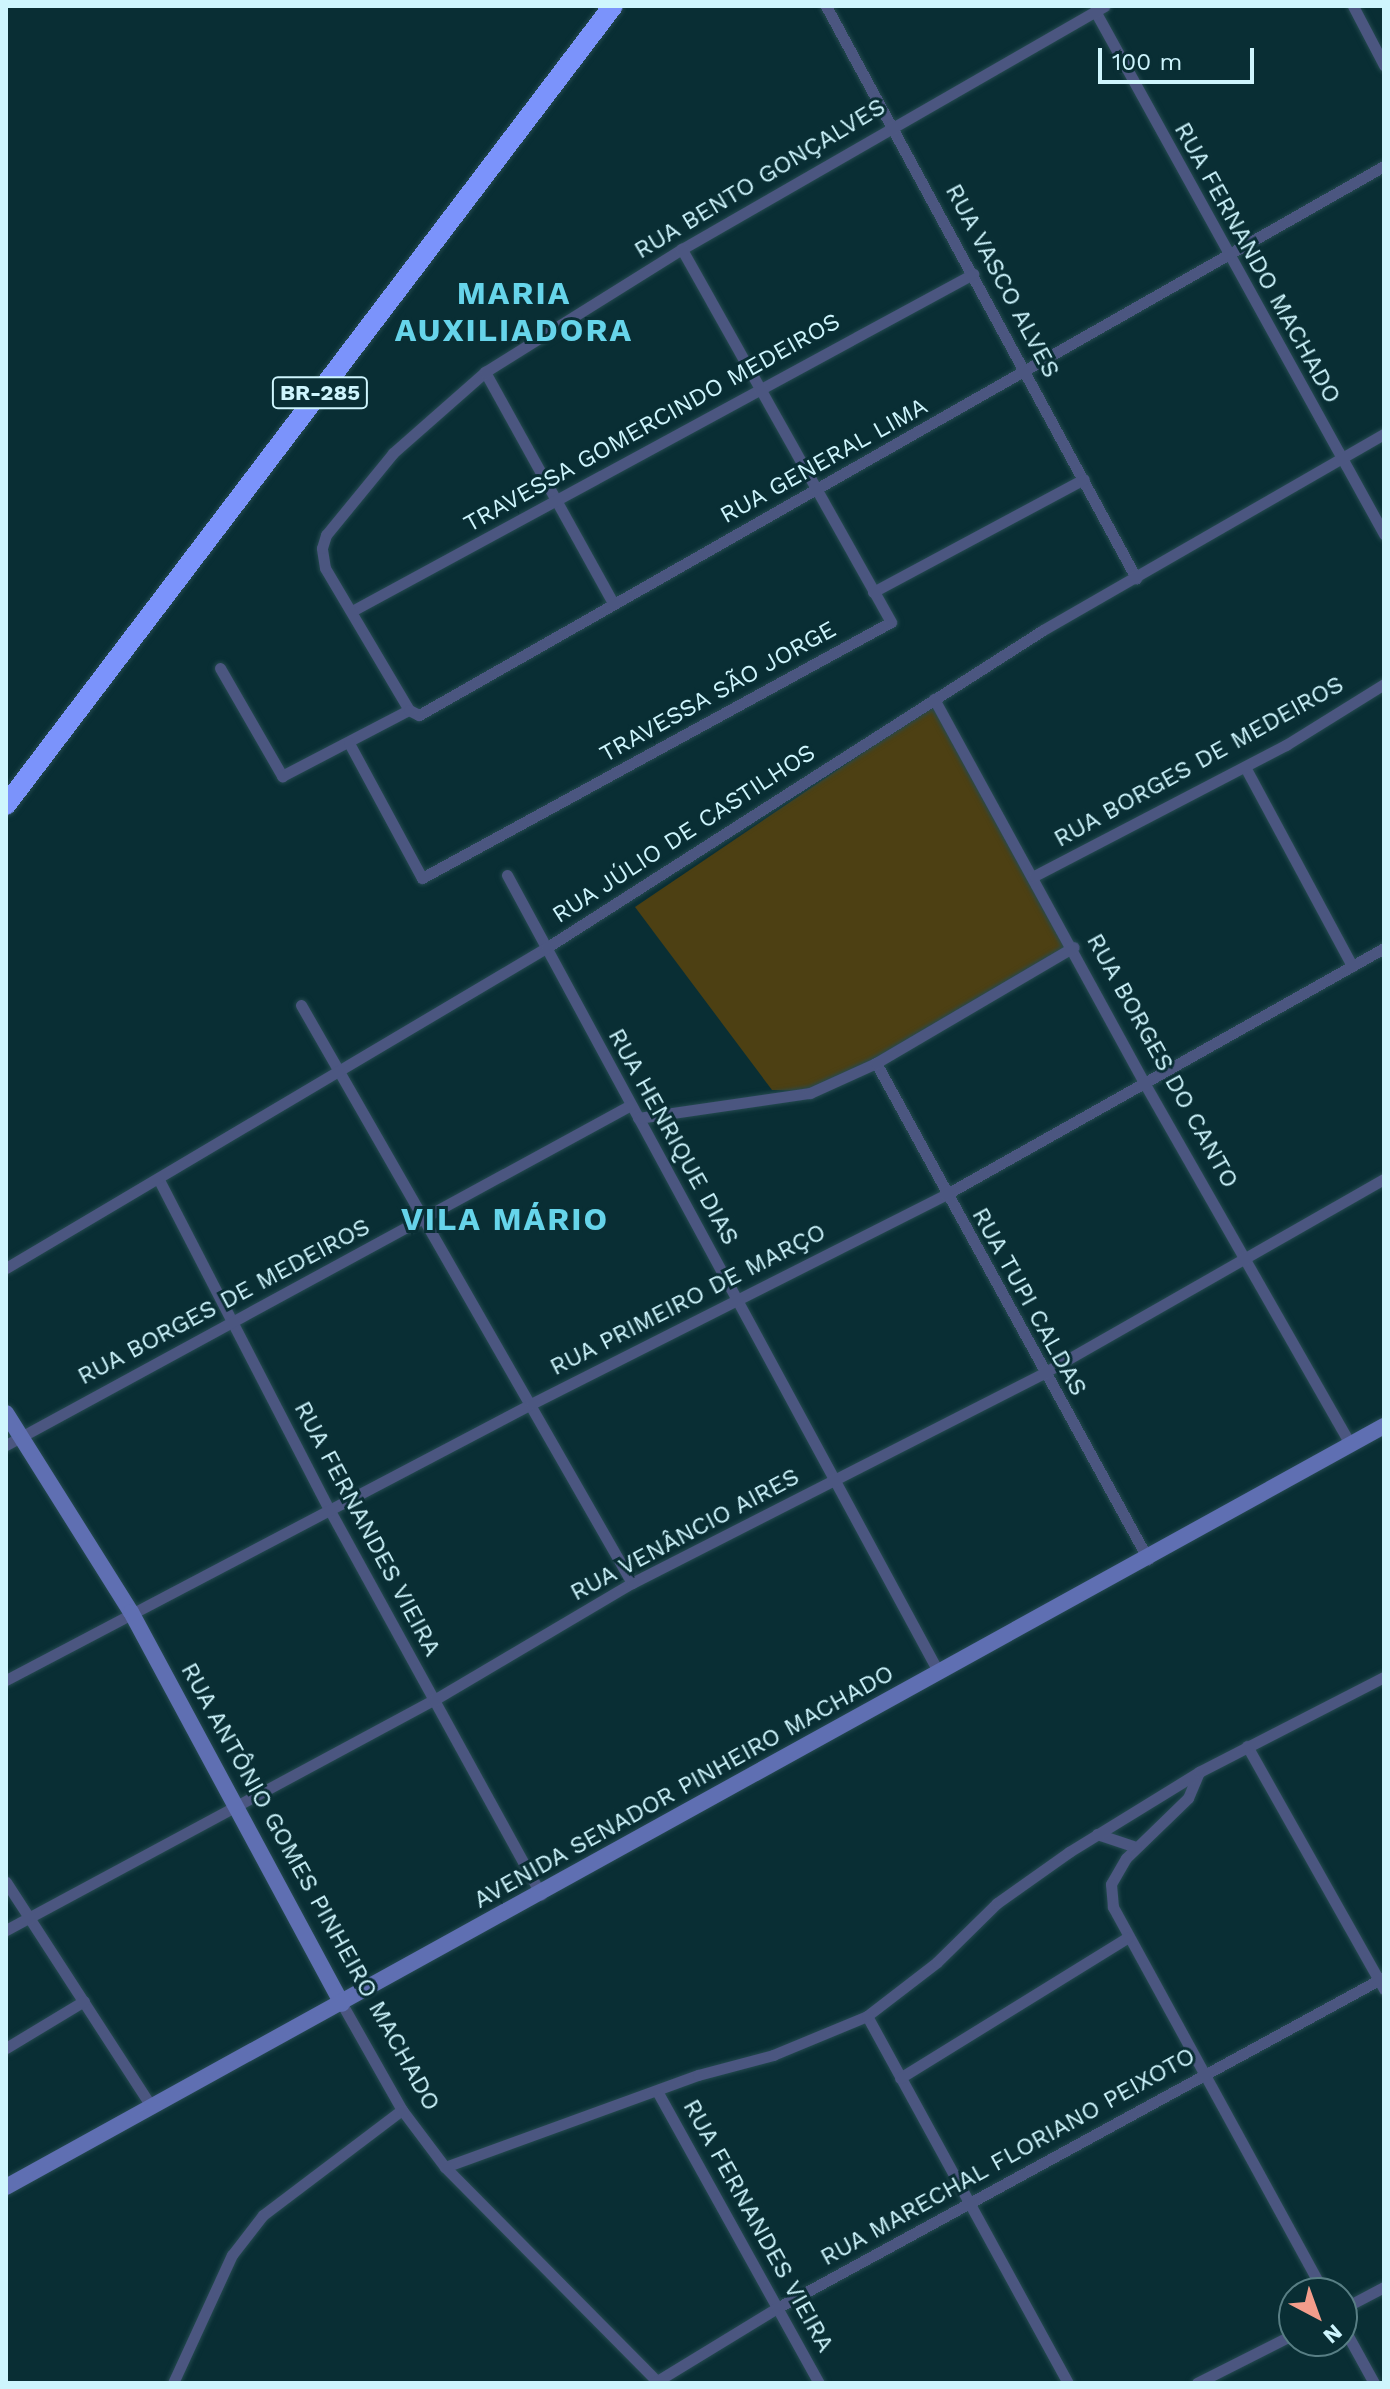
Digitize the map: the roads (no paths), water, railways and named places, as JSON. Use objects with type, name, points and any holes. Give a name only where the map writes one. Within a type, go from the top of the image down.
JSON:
[{"type":"highway","name":"BR-285","points":[[6,805],[613,6]]},
{"type":"main road","name":"RUA ANTÔNIO GOMES PINHEIRO MACHADO","points":[[6,1413],[23,1435],[131,1612],[342,2004]]},
{"type":"main road","name":"AVENIDA SENADOR PINHEIRO MACHADO","points":[[6,2187],[541,1895],[1384,1426]]},
{"type":"street","name":"RUA VASCO ALVES","points":[[826,6],[894,125],[1136,578]]},
{"type":"street","points":[[1353,6],[1384,65]]},
{"type":"street","name":"RUA BENTO GONÇALVES","points":[[352,611],[325,568],[322,548],[326,535],[393,453],[485,372],[682,249],[1100,8]]},
{"type":"street","name":"RUA FERNANDO MACHADO","points":[[1100,8],[1226,252],[1384,534]]},
{"type":"street","name":"RUA GENERAL LIMA","points":[[220,668],[282,776],[409,710],[419,715],[613,603],[1026,374],[1226,252],[1384,166]]},
{"type":"street","points":[[682,249],[760,387],[814,492],[873,592],[1084,479]]},
{"type":"street","name":"TRAVESSA GOMERCINDO MEDEIROS","points":[[352,611],[555,504],[760,387],[973,274]]},
{"type":"street","points":[[485,372],[555,504],[613,603]]},
{"type":"street","name":"RUA JÚLIO DE CASTILHOS","points":[[6,1268],[546,948],[934,699],[1384,434]]},
{"type":"street","name":"TRAVESSA SÃO JORGE","points":[[349,743],[422,878],[891,622],[873,592]]},
{"type":"street","points":[[352,611],[409,710]]},
{"type":"street","name":"RUA BORGES DE MEDEIROS","points":[[1034,876],[1245,767],[1384,684]]},
{"type":"street","name":"RUA BORGES DO CANTO","points":[[934,699],[1074,947],[1146,1086],[1351,1445]]},
{"type":"street","points":[[1245,767],[1352,966]]},
{"type":"street","name":"RUA HENRIQUE DIAS","points":[[507,875],[939,1673]]},
{"type":"street","points":[[638,1118],[810,1093],[876,1063],[1074,947]]},
{"type":"street","name":"RUA PRIMEIRO DE MARÇO","points":[[6,1680],[531,1404],[945,1195],[1146,1086],[1384,948]]},
{"type":"street","points":[[301,1005],[342,1070],[424,1221],[632,1583]]},
{"type":"street","name":"RUA TUPI CALDAS","points":[[876,1063],[1042,1374],[1148,1559]]},
{"type":"street","name":"RUA BORGES DE MEDEIROS","points":[[6,1445],[232,1320],[424,1221],[631,1105]]},
{"type":"street","name":"RUA VENÂNCIO AIRES","points":[[6,1930],[434,1700],[632,1583],[836,1482],[1042,1374],[1384,1179]]},
{"type":"street","name":"RUA FERNANDES VIEIRA","points":[[159,1180],[329,1509],[541,1895]]},
{"type":"street","points":[[445,2167],[657,2091],[773,2055],[867,2016],[937,1962],[997,1903],[1097,1834],[1199,1772],[1384,1677]]},
{"type":"street","points":[[1247,1746],[1382,1982]]},
{"type":"street","points":[[1199,1772],[1188,1798],[1136,1847],[1111,1884],[1113,1907],[1202,2076],[1315,2277]]},
{"type":"street","points":[[1097,1834],[1136,1847]]},
{"type":"street","points":[[6,1882],[152,2108]]},
{"type":"street","points":[[900,2078],[1127,1938]]},
{"type":"street","name":"RUA MARECHAL FLORIANO PEIXOTO","points":[[655,2382],[777,2308],[1202,2076],[1382,1982]]},
{"type":"street","points":[[6,2048],[84,2001]]},
{"type":"street","name":"RUA ANTÔNIO GOMES PINHEIRO MACHADO","points":[[342,2004],[402,2110],[445,2167],[655,2382]]},
{"type":"street","points":[[867,2016],[1068,2383]]},
{"type":"street","name":"RUA FERNANDES VIEIRA","points":[[657,2091],[819,2383]]},
{"type":"street","points":[[173,2383],[232,2255],[263,2215],[402,2110]]},
{"type":"street","points":[[1358,2301],[1384,2287]]},
{"type":"street","points":[[1197,2383],[1278,2342]]},
{"type":"street","points":[[1358,2354],[1374,2383]]},
{"type":"district","name":"MARIA AUXILIADORA","points":[[514,312]]},
{"type":"district","name":"VILA MÁRIO","points":[[505,1219]]}]
